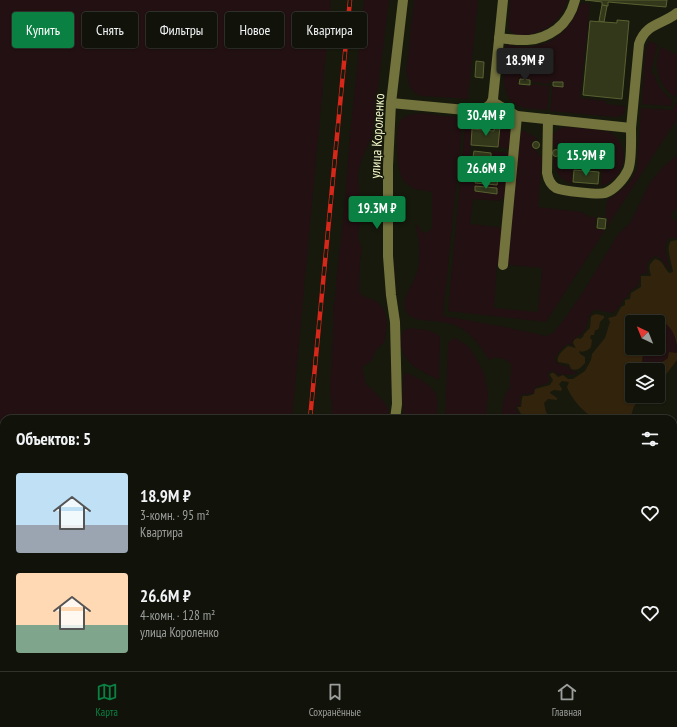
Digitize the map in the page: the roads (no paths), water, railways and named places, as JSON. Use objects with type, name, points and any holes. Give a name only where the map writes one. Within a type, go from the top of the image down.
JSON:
[{"type":"street","name":"улица Короленко","points":[[396,415],[397,404],[395,322],[388,256],[388,166],[391,103],[403,0]]},
{"type":"street","points":[[391,103],[476,111],[487,107],[492,102],[503,0]]},
{"type":"street","points":[[499,38],[524,40],[542,38],[548,35],[561,26],[566,20],[570,14],[574,0]]},
{"type":"street","points":[[548,119],[547,173],[550,182],[557,188],[563,190],[602,194],[613,188],[625,176],[629,169],[631,128],[639,44],[641,38],[649,29],[671,18],[677,13]]},
{"type":"street","points":[[492,102],[517,116],[631,128]]},
{"type":"street","points":[[503,265],[517,116]]},
{"type":"railway","points":[[310,415],[350,0]]}]
